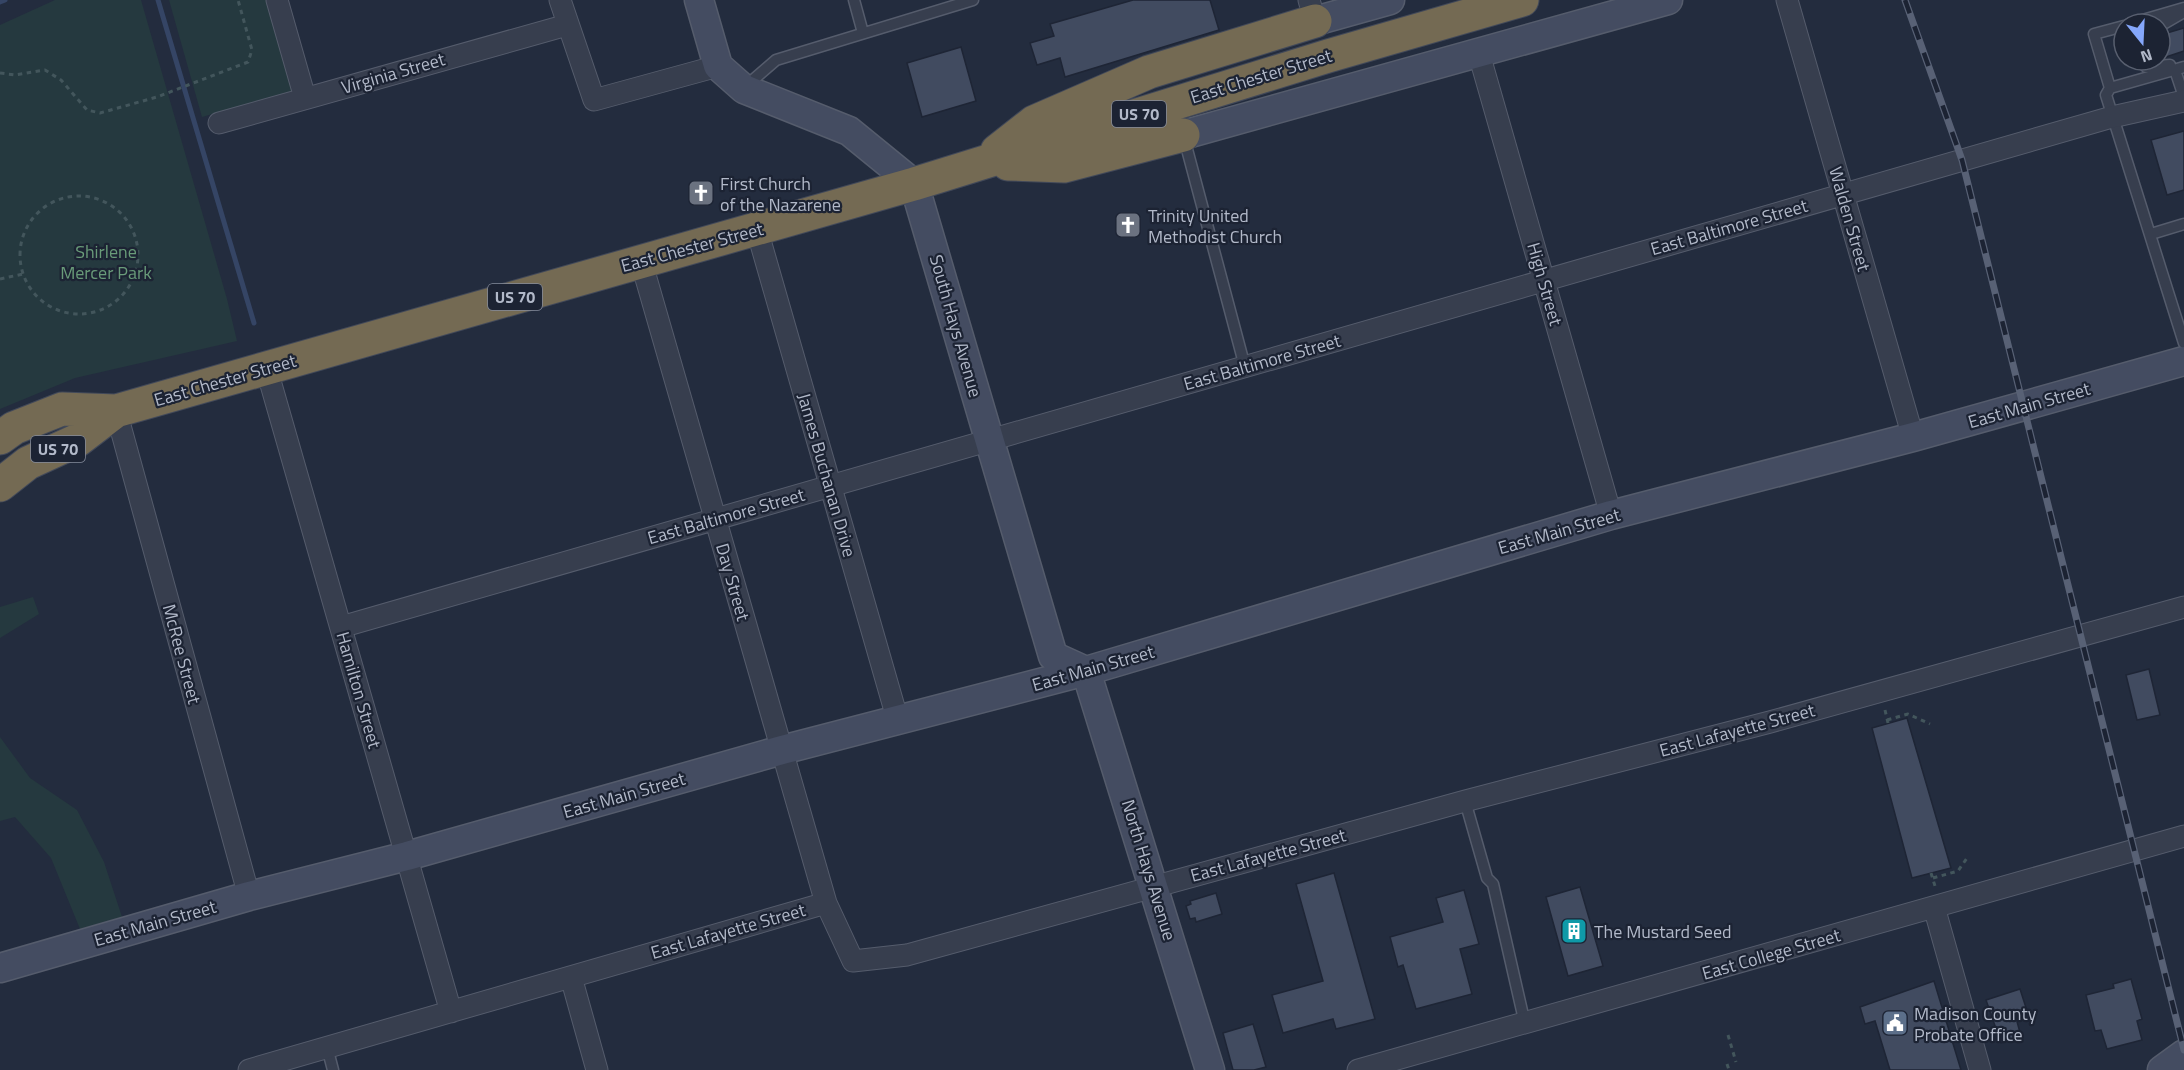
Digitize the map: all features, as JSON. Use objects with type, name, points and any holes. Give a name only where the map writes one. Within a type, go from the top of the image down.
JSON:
[{"type":"highway","name":"East Chester Street","points":[[0,438],[14,428],[62,409],[116,411],[757,230],[914,184],[1296,65],[1522,0]]},
{"type":"highway","points":[[982,163],[1034,122],[1149,72],[1312,11]]},
{"type":"highway","points":[[982,163],[1064,166],[1184,135]]},
{"type":"highway","name":"US 70","points":[[0,485],[28,463],[78,440],[116,411]]},
{"type":"main road","points":[[699,0],[718,66],[744,89],[849,130],[914,184]]},
{"type":"main road","points":[[1312,11],[1390,0]]},
{"type":"main road","points":[[1184,135],[1668,0]]},
{"type":"main road","name":"South Hays Avenue","points":[[914,184],[1053,656],[1086,671]]},
{"type":"main road","name":"East Main Street","points":[[0,968],[249,896],[407,856],[782,750],[1086,671],[1611,515],[1913,437],[2184,361]]},
{"type":"main road","name":"North Hays Avenue","points":[[1086,671],[1210,1070]]},
{"type":"main road","points":[[2162,1070],[2184,1054]]},
{"type":"street","points":[[277,0],[305,98]]},
{"type":"street","points":[[560,0],[594,100],[718,66]]},
{"type":"street","name":"Walden Street","points":[[1788,0],[1913,437]]},
{"type":"street","name":"Virginia Street","points":[[219,123],[567,25]]},
{"type":"street","name":"High Street","points":[[1479,54],[1611,515]]},
{"type":"street","name":"East Baltimore Street","points":[[341,627],[2112,117],[2184,101]]},
{"type":"street","name":"James Buchanan Drive","points":[[757,230],[898,721]]},
{"type":"street","name":"Day Street","points":[[641,261],[826,903]]},
{"type":"street","name":"Hamilton Street","points":[[266,367],[451,1012]]},
{"type":"street","name":"McRee Street","points":[[116,411],[249,896]]},
{"type":"street","name":"East Lafayette Street","points":[[249,1070],[826,903],[853,960],[907,954],[2184,608]]},
{"type":"street","name":"East College Street","points":[[1358,1070],[1525,1024],[1935,899],[2184,836]]},
{"type":"street","points":[[1935,899],[1980,1070]]},
{"type":"street","points":[[571,977],[597,1070]]},
{"type":"lane","points":[[854,0],[863,33]]},
{"type":"lane","points":[[744,89],[776,60],[973,0]]},
{"type":"lane","points":[[2110,88],[2094,34],[2112,29]]},
{"type":"lane","points":[[2184,97],[2179,68],[2110,88],[2106,95],[2184,343]]},
{"type":"lane","points":[[1184,135],[1245,367]]},
{"type":"lane","points":[[2151,234],[2184,224]]},
{"type":"lane","points":[[2173,305],[2184,302]]},
{"type":"lane","points":[[1465,801],[1487,878],[1493,884],[1525,1024]]},
{"type":"lane","points":[[327,1047],[333,1070]]},
{"type":"path","points":[[0,73],[15,75],[45,70],[61,80],[87,110],[100,113],[157,97],[248,62],[252,50],[238,0]]},
{"type":"path","points":[[81,195],[96,198],[123,214],[133,228],[138,244],[136,273],[120,298],[99,311],[68,313],[53,308],[30,288],[23,274],[21,244],[30,221],[40,210],[64,197],[81,195]]},
{"type":"path","points":[[0,279],[23,274]]},
{"type":"path","points":[[1883,705],[1888,721],[1908,714],[1930,723]]},
{"type":"path","points":[[1933,878],[1958,871],[1967,858]]},
{"type":"path","points":[[1931,873],[1935,899]]},
{"type":"path","points":[[1728,1035],[1736,1062]]},
{"type":"path","points":[[1727,1065],[1729,1070]]},
{"type":"green space","name":"Shirlene Mercer Park","points":[[55,0],[141,0],[237,341],[75,378],[0,409],[0,25]]},
{"type":"green space","points":[[169,0],[270,0],[295,90],[202,117]]},
{"type":"green space","points":[[33,597],[39,614],[0,638],[0,607]]},
{"type":"green space","points":[[0,737],[30,778],[77,810],[104,862],[122,917],[80,929],[51,858],[15,817],[0,821]]},
{"type":"building","points":[[1133,0],[1210,0],[1219,30],[1065,77],[1060,58],[1037,65],[1030,43],[1054,36],[1050,24]]},
{"type":"building","points":[[2184,28],[2184,51],[2172,55],[2172,32]]},
{"type":"building","points":[[961,47],[976,101],[922,117],[907,63]]},
{"type":"building","points":[[2184,131],[2184,190],[2167,195],[2151,140]]},
{"type":"building","points":[[2149,669],[2160,715],[2137,720],[2126,675]]},
{"type":"building","points":[[1907,718],[1951,868],[1912,878],[1872,728]]},
{"type":"building","points":[[1334,873],[1375,1019],[1336,1029],[1333,1019],[1283,1033],[1272,995],[1323,981],[1296,884]]},
{"type":"building","name":"The Mustard Seed","points":[[1580,887],[1603,966],[1568,976],[1546,897]]},
{"type":"building","points":[[1464,890],[1479,944],[1460,949],[1472,994],[1416,1009],[1403,965],[1398,967],[1390,937],[1443,922],[1436,898]]},
{"type":"building","points":[[1216,893],[1222,914],[1196,922],[1195,918],[1190,919],[1186,906],[1191,904],[1190,901]]},
{"type":"building","points":[[2131,979],[2142,1019],[2137,1021],[2142,1040],[2107,1049],[2101,1030],[2095,1031],[2086,995],[2114,988],[2113,984]]},
{"type":"building","points":[[1934,981],[1961,1070],[1890,1070],[1875,1021],[1865,1024],[1860,1007]]},
{"type":"building","points":[[2020,989],[2028,1014],[2016,1018],[2021,1036],[2001,1043],[1986,1000]]},
{"type":"building","points":[[1253,1024],[1266,1067],[1254,1070],[1233,1070],[1223,1033]]},
{"type":"waterway","points":[[0,2],[5,0]]},
{"type":"waterway","points":[[158,0],[254,323]]},
{"type":"railway","points":[[1905,0],[1962,160],[2184,1050]]},
{"type":"place","name":"First Church of the Nazarene","points":[[701,193]]},
{"type":"place","name":"Trinity United Methodist Church","points":[[1128,225]]},
{"type":"place","name":"The Mustard Seed","points":[[1574,931]]},
{"type":"place","name":"Madison County Probate Office","points":[[1895,1023]]}]
